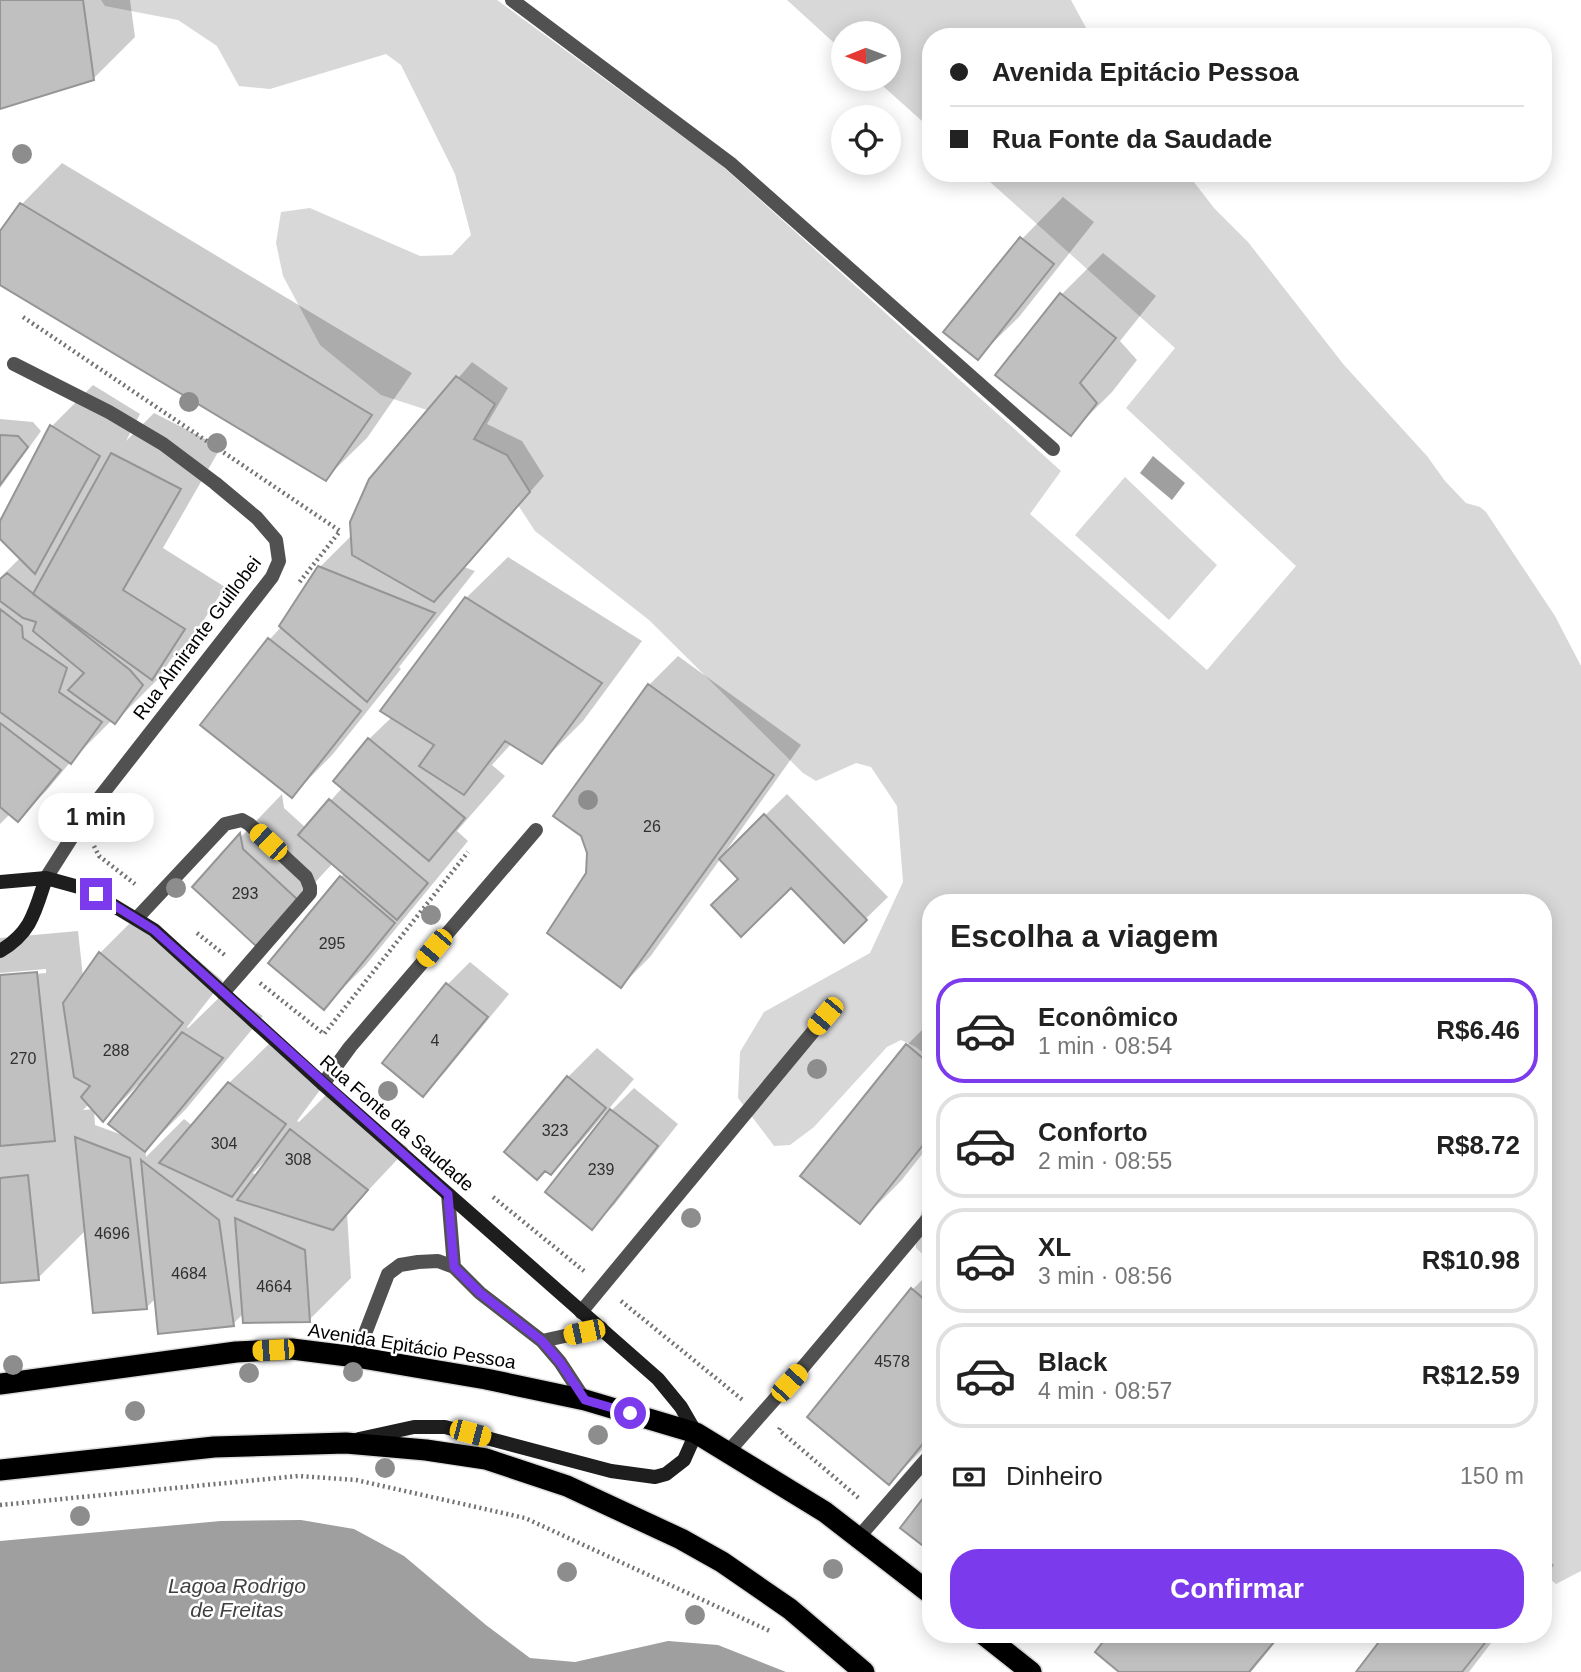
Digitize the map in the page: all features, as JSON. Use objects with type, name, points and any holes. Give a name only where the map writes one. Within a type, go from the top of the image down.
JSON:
[{"type":"highway","name":"Avenida Epitácio Pessoa","points":[[0,1384],[236,1352],[292,1349],[486,1379],[585,1400],[696,1433],[802,1497],[922,1587]]},
{"type":"highway","points":[[0,1470],[214,1447],[346,1443],[426,1450],[486,1459],[567,1486],[659,1528],[722,1562],[790,1609],[864,1672]]},
{"type":"highway","points":[[994,1643],[1031,1672]]},
{"type":"street","points":[[512,0],[730,163],[1053,449]]},
{"type":"street","name":"Rua Almirante Guillobei","points":[[14,364],[109,412],[163,444],[257,518],[276,540],[279,553],[277,567],[264,588],[86,815],[46,878]]},
{"type":"street","points":[[137,918],[225,824],[242,820],[249,824],[306,877],[310,893],[223,993]]},
{"type":"street","points":[[323,1084],[350,1047],[536,830]]},
{"type":"street","points":[[0,951],[18,940],[27,927],[46,878]]},
{"type":"street","name":"Rua Fonte da Saudade","points":[[0,883],[46,878],[86,889],[154,930],[323,1084],[658,1379],[681,1407],[696,1433]]},
{"type":"street","points":[[581,1312],[825,1016]]},
{"type":"street","points":[[448,1194],[454,1267]]},
{"type":"street","points":[[728,1452],[922,1226]]},
{"type":"street","points":[[356,1357],[388,1273],[400,1265],[438,1261],[454,1267],[480,1293],[542,1341],[560,1362],[585,1400]]},
{"type":"street","points":[[542,1341],[601,1328]]},
{"type":"street","points":[[346,1443],[394,1430],[445,1427],[611,1471],[655,1477],[666,1474],[684,1460],[696,1433]]},
{"type":"street","points":[[858,1538],[922,1464]]},
{"type":"path","points":[[23,317],[341,531],[297,585]]},
{"type":"path","points":[[484,1190],[749,1405]]},
{"type":"path","points":[[788,1420],[779,1430],[877,1514]]},
{"type":"path","points":[[0,1505],[298,1476],[356,1480],[525,1518],[774,1633]]},
{"type":"shaded area","points":[[101,0],[497,0],[720,164],[1061,471],[1030,514],[1207,670],[1296,566],[1126,408],[1175,348],[990,182],[1194,182],[1214,208],[1248,242],[1344,365],[1427,456],[1445,481],[1466,503],[1486,512],[1555,616],[1581,666],[1581,1571],[1556,1584],[1552,1581],[1552,894],[922,894],[922,1052],[901,1040],[887,1047],[814,1127],[790,1145],[774,1146],[738,1098],[740,1052],[764,1012],[870,953],[903,882],[897,806],[871,767],[856,763],[816,781],[803,773],[649,620],[535,531],[499,476],[427,410],[381,395],[320,345],[283,276],[276,243],[281,212],[310,208],[420,256],[452,255],[471,235],[455,174],[401,65],[386,54],[270,89],[239,86],[217,46],[178,20],[105,6]]},
{"type":"shaded area","points":[[787,0],[1071,0],[1086,28],[922,28],[922,121],[888,91],[901,91],[901,21],[831,21],[831,40]]},
{"type":"shaded area","points":[[1125,477],[1217,565],[1169,620],[1075,535]]},
{"type":"shaded area","points":[[922,1210],[922,1254],[916,1248],[915,1233]]},
{"type":"water","points":[[1153,456],[1185,483],[1172,500],[1140,473]]},
{"type":"water","name":"Lagoa Rodrigo de Freitas","points":[[301,1520],[354,1529],[404,1556],[530,1658],[575,1662],[668,1641],[718,1645],[786,1672],[0,1672],[0,1541],[221,1521]]},
{"type":"building","points":[[0,0],[83,0],[94,80],[0,109]]},
{"type":"building","points":[[20,203],[372,415],[326,481],[0,285],[0,231]]},
{"type":"building","points":[[1020,237],[1054,264],[978,360],[943,332]]},
{"type":"building","points":[[1060,293],[1116,338],[1080,383],[1097,403],[1071,436],[995,375]]},
{"type":"building","points":[[456,376],[495,404],[474,439],[507,455],[530,492],[434,602],[352,555],[350,522],[369,479]]},
{"type":"building","points":[[50,425],[100,456],[35,574],[0,539],[0,521]]},
{"type":"building","points":[[0,435],[18,436],[28,447],[0,485]]},
{"type":"building","points":[[111,453],[181,489],[123,590],[185,629],[152,680],[33,594]]},
{"type":"building","points":[[318,566],[435,613],[367,702],[279,626]]},
{"type":"building","points":[[7,573],[130,670],[143,685],[115,724],[68,690],[84,673],[33,631],[36,622],[23,618],[0,601],[0,579]]},
{"type":"building","points":[[465,597],[602,683],[542,764],[505,741],[464,795],[419,766],[434,745],[380,711]]},
{"type":"building","points":[[0,609],[22,626],[23,638],[67,668],[59,692],[102,722],[71,764],[0,712]]},
{"type":"building","points":[[268,638],[361,711],[292,798],[200,725]]},
{"type":"building","points":[[648,684],[774,775],[621,988],[547,933],[586,873],[587,853],[581,836],[553,816]]},
{"type":"building","points":[[0,723],[61,770],[18,822],[0,807]]},
{"type":"building","points":[[368,738],[465,818],[429,861],[333,781]]},
{"type":"building","points":[[329,799],[428,883],[397,920],[298,835]]},
{"type":"building","points":[[764,814],[867,920],[844,943],[791,888],[741,937],[711,905],[738,879],[719,859]]},
{"type":"building","points":[[240,833],[243,849],[298,900],[256,946],[192,887]]},
{"type":"building","points":[[340,876],[395,923],[324,1010],[268,963]]},
{"type":"building","points":[[99,952],[183,1023],[103,1122],[81,1097],[90,1086],[74,1077],[63,1003]]},
{"type":"building","points":[[37,972],[55,1141],[0,1146],[0,975]]},
{"type":"building","points":[[446,983],[488,1017],[423,1097],[382,1063]]},
{"type":"building","points":[[182,1032],[223,1058],[145,1152],[108,1124]]},
{"type":"building","points":[[906,1044],[922,1057],[922,1146],[860,1224],[800,1176]]},
{"type":"building","points":[[567,1076],[606,1108],[551,1175],[545,1171],[537,1180],[504,1152]]},
{"type":"building","points":[[228,1082],[286,1124],[232,1197],[159,1163]]},
{"type":"building","points":[[610,1109],[658,1146],[592,1230],[545,1192]]},
{"type":"building","points":[[290,1129],[368,1190],[333,1230],[237,1200]]},
{"type":"building","points":[[75,1137],[130,1158],[147,1309],[93,1313]]},
{"type":"building","points":[[141,1160],[219,1220],[234,1326],[158,1334]]},
{"type":"building","points":[[28,1175],[39,1280],[0,1283],[0,1178]]},
{"type":"building","points":[[235,1218],[305,1250],[310,1322],[243,1323]]},
{"type":"building","points":[[911,1288],[922,1297],[922,1445],[889,1485],[807,1417]]},
{"type":"building","points":[[922,1500],[922,1545],[900,1528]]},
{"type":"building","points":[[1102,1643],[1273,1643],[1249,1672],[1119,1672],[1095,1652]]},
{"type":"building","points":[[1378,1643],[1485,1643],[1462,1672],[1356,1672]]},
{"type":"route","points":[[96,894],[154,930],[448,1194],[454,1267],[480,1293],[542,1341],[560,1362],[585,1400],[630,1413]]}]
